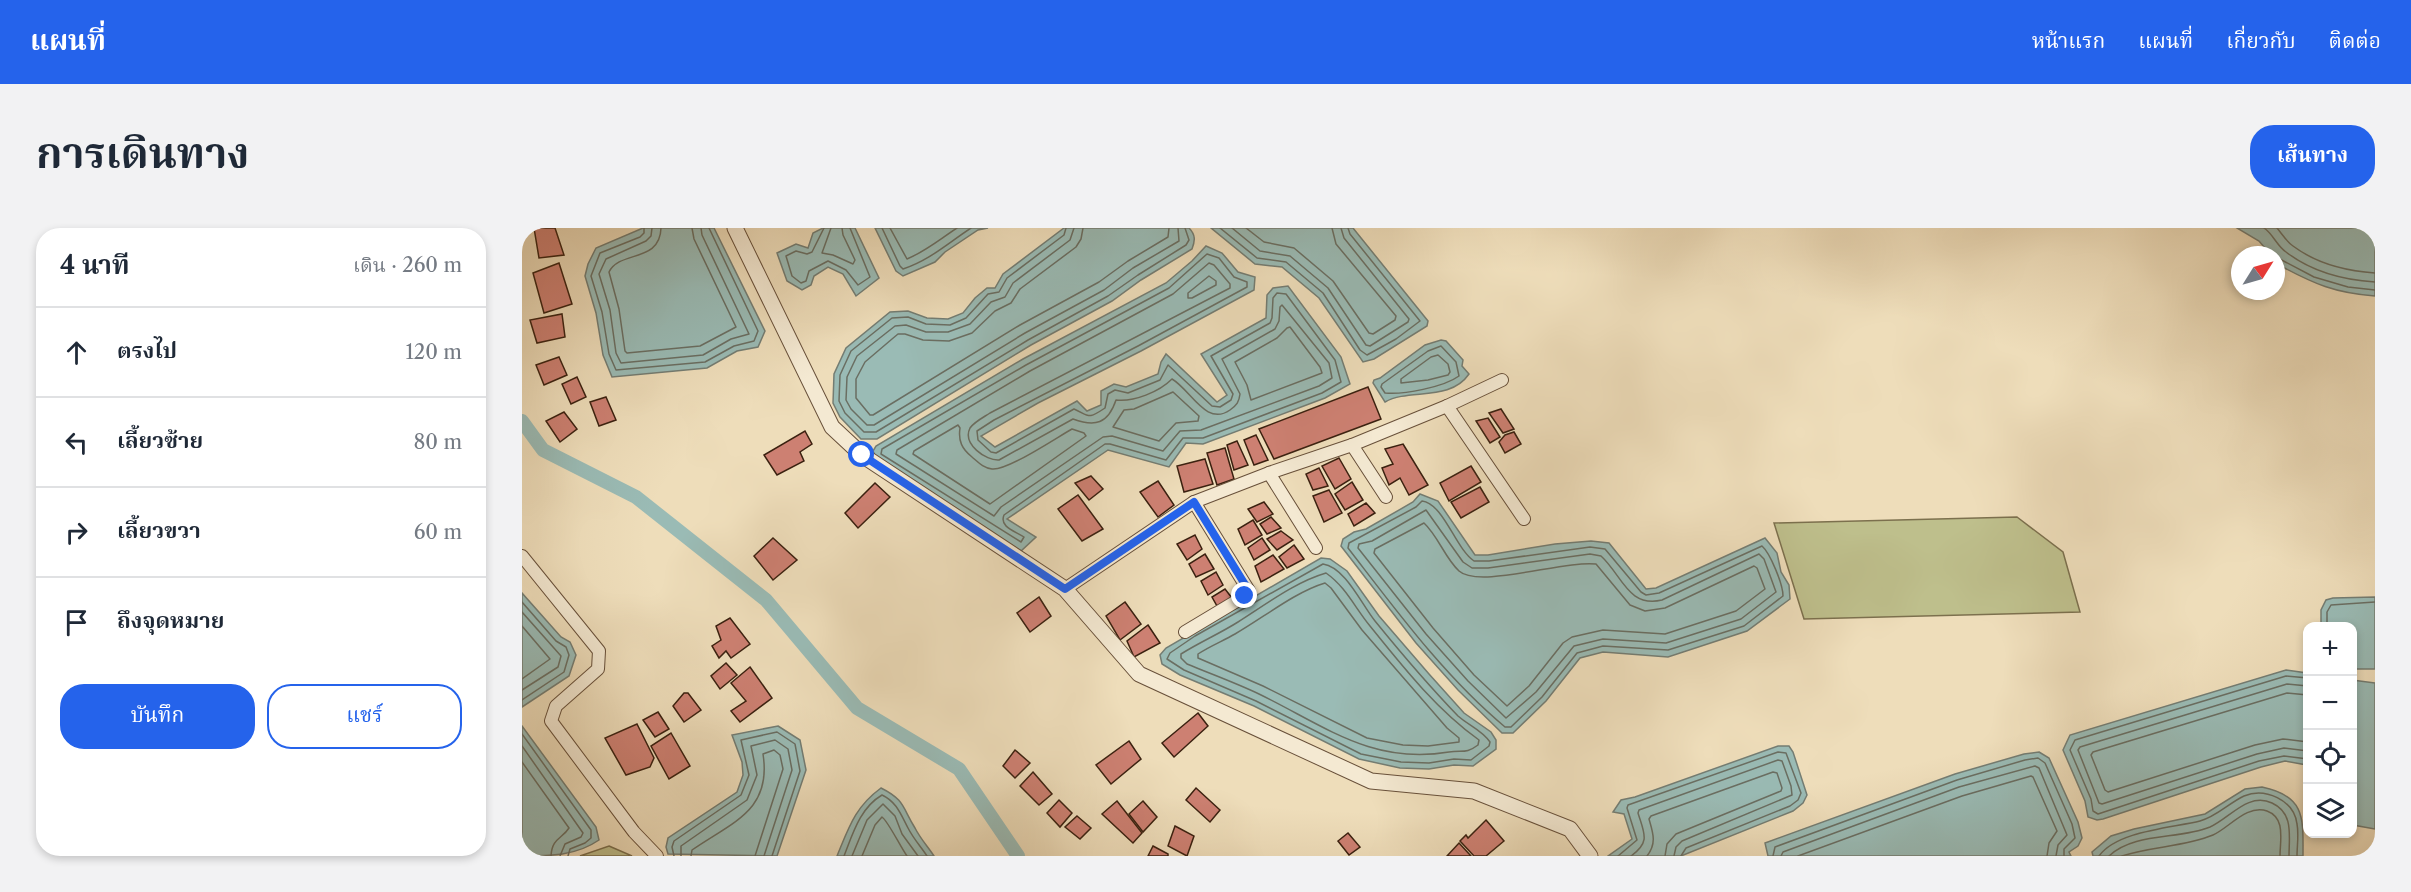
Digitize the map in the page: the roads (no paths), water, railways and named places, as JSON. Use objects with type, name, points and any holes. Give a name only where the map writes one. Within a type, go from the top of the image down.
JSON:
[{"type":"street","points":[[735,228],[832,427],[862,455],[1065,589],[1139,674],[1371,781],[1474,792],[1570,829],[1590,856]]},
{"type":"street","points":[[1065,589],[1194,502],[1269,473],[1352,445],[1447,406],[1502,380]]},
{"type":"street","points":[[1447,406],[1524,519]]},
{"type":"street","points":[[1352,445],[1386,497]]},
{"type":"street","points":[[1269,473],[1316,548]]},
{"type":"street","points":[[1185,632],[1245,596],[1249,591],[1194,502]]},
{"type":"street","points":[[522,556],[599,651],[597,669],[556,706],[551,721],[634,832],[657,856]]},
{"type":"water","points":[[643,228],[714,228],[765,331],[758,347],[737,351],[707,368],[612,377],[603,355],[596,313],[585,276],[596,248]]},
{"type":"water","points":[[823,228],[855,228],[879,278],[856,296],[843,274],[828,267],[814,276],[811,285],[802,290],[787,281],[777,253],[796,244],[808,248],[813,233]]},
{"type":"water","points":[[875,228],[988,228],[978,230],[945,252],[935,262],[903,276],[896,271]]},
{"type":"water","points":[[1064,228],[1189,228],[1193,233],[1194,241],[1192,249],[1141,280],[1112,301],[1031,345],[877,439],[861,439],[840,417],[833,403],[834,374],[846,348],[890,312],[908,311],[927,318],[948,319],[963,313],[987,288],[995,288],[1003,274]]},
{"type":"water","points":[[1211,228],[1353,228],[1428,321],[1427,326],[1374,359],[1363,362],[1319,298],[1282,267],[1255,264]]},
{"type":"water","points":[[2237,228],[2375,228],[2375,296],[2336,290],[2303,277],[2285,268],[2285,246],[2263,246]]},
{"type":"water","points":[[1206,246],[1222,253],[1238,272],[1255,277],[1254,290],[1038,403],[981,436],[995,447],[1077,401],[1087,411],[1101,405],[1101,391],[1114,384],[1126,387],[1158,374],[1166,354],[1217,402],[1227,395],[1201,354],[1266,318],[1267,295],[1273,288],[1288,286],[1341,357],[1350,384],[1325,398],[1203,444],[1186,443],[1169,467],[1108,450],[1007,519],[1036,537],[1021,551],[877,459],[873,451],[876,446],[1023,359],[1166,283]]},
{"type":"water","points":[[1441,340],[1446,341],[1463,360],[1462,366],[1469,374],[1461,383],[1440,391],[1395,398],[1385,402],[1373,383],[1374,380],[1425,345]]},
{"type":"water","points":[[1420,494],[1438,501],[1475,555],[1555,544],[1591,541],[1609,543],[1646,589],[1656,588],[1765,538],[1777,553],[1781,572],[1789,585],[1790,599],[1747,631],[1668,657],[1603,652],[1580,658],[1546,701],[1513,733],[1502,733],[1458,690],[1416,643],[1341,546],[1343,539],[1354,532],[1366,529],[1413,502]]},
{"type":"water","points":[[1321,558],[1330,559],[1347,571],[1379,616],[1429,674],[1464,713],[1491,732],[1496,740],[1496,749],[1473,766],[1400,768],[1359,759],[1254,706],[1180,675],[1162,664],[1160,655],[1166,648]]},
{"type":"water","points":[[522,593],[561,637],[570,642],[576,655],[569,676],[522,707]]},
{"type":"water","points":[[2375,597],[2375,669],[2357,669],[2357,622],[2321,622],[2321,610],[2326,600]]},
{"type":"water","points":[[2286,670],[2303,672],[2303,764],[2285,761],[2261,767],[2103,819],[2088,817],[2085,801],[2063,750],[2070,735]]},
{"type":"water","points":[[2357,681],[2375,683],[2375,829],[2357,826]]},
{"type":"water","points":[[522,726],[596,827],[599,840],[572,852],[522,856]]},
{"type":"water","points":[[778,726],[800,740],[806,770],[777,856],[668,854],[666,847],[668,838],[737,792],[743,775],[742,762],[732,735]]},
{"type":"water","points":[[1778,746],[1789,746],[1793,752],[1807,795],[1803,803],[1793,811],[1681,856],[1608,856],[1632,839],[1624,814],[1613,812],[1621,800]]},
{"type":"water","points":[[2039,752],[2049,758],[2078,822],[2082,838],[2078,846],[2069,852],[2071,856],[1768,856],[1765,843],[1955,774],[2024,754]]},
{"type":"water","points":[[2262,787],[2276,791],[2287,796],[2294,803],[2302,820],[2303,856],[2093,856],[2092,852],[2111,836],[2205,814],[2245,789]]},
{"type":"water","points":[[881,788],[899,800],[934,856],[837,856],[859,810]]},
{"type":"waterway","points":[[522,421],[543,450],[636,497],[766,600],[857,708],[959,769],[1018,856]]}]
